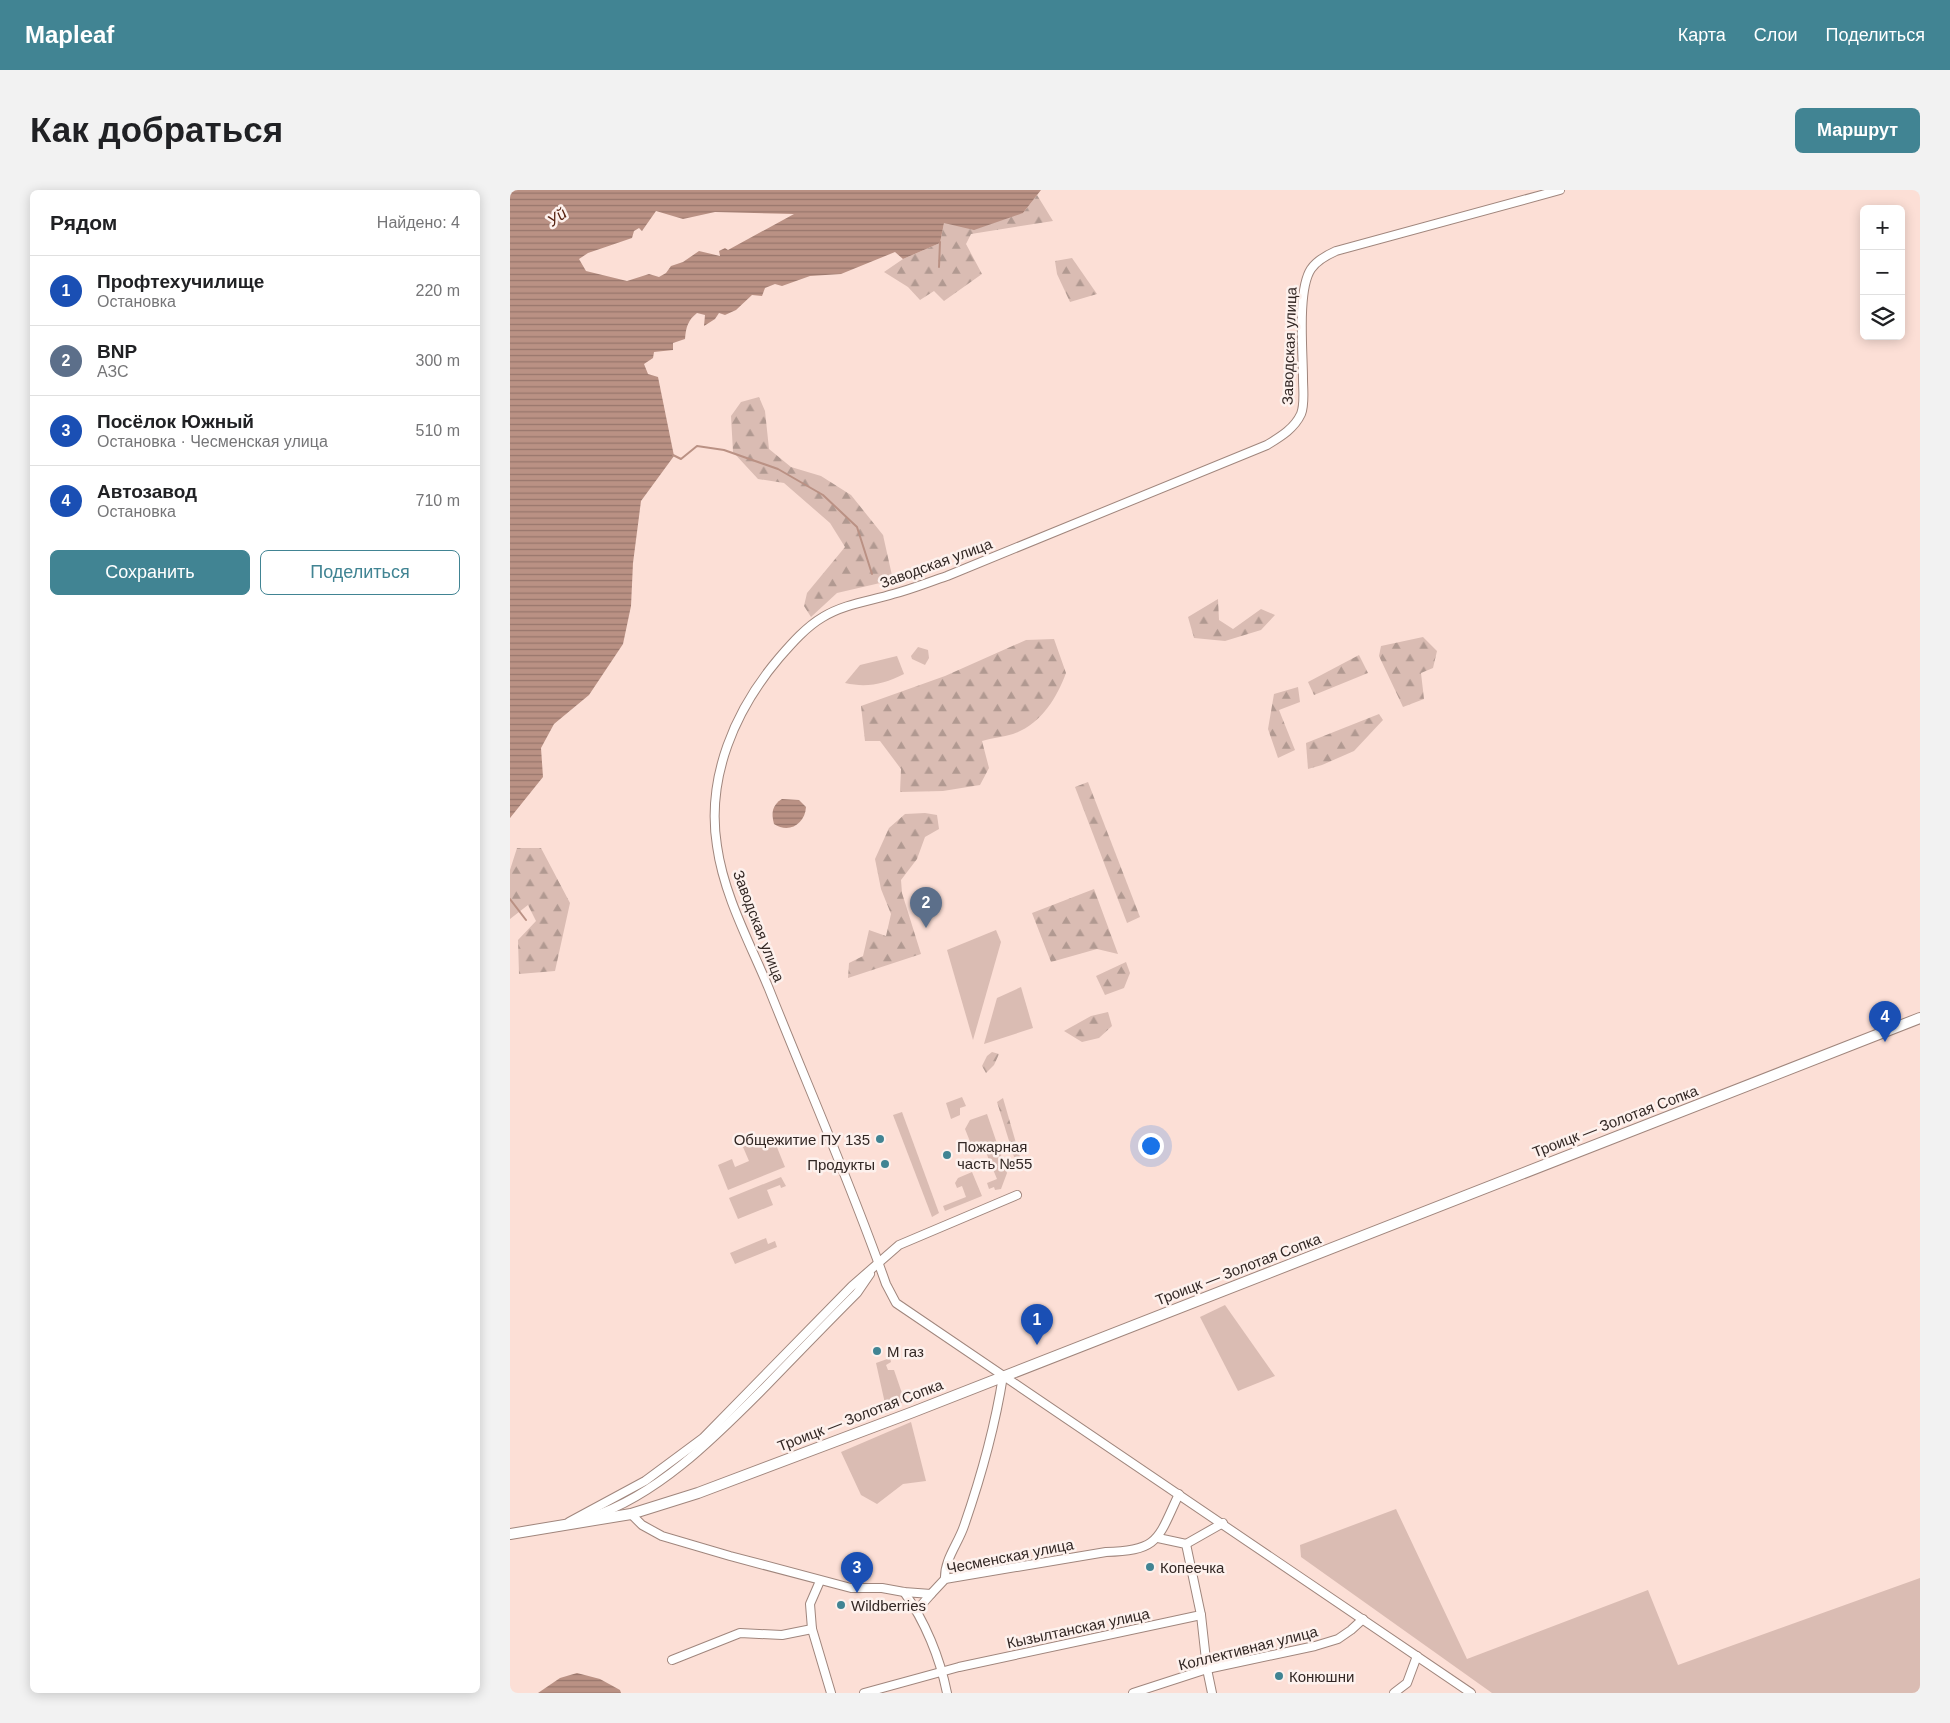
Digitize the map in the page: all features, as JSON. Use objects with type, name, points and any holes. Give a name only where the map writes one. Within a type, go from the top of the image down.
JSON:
[{"type":"street","name":"Заводская улица","points":[[1471,1693],[896,1303],[886,1284],[839,1159],[735,907],[717,847],[715,799],[718,777],[726,746],[750,697],[765,675],[804,632],[822,618],[837,609],[907,591],[947,576],[1267,445],[1288,432],[1301,414],[1303,398],[1303,300],[1306,280],[1312,269],[1326,256],[1336,251],[1560,190]]},
{"type":"street","name":"Троицк — Золотая Сопка","points":[[510,1534],[631,1514],[698,1493],[1920,1018]]},
{"type":"street","points":[[560,1527],[645,1481],[703,1438],[852,1286],[899,1245],[1017,1195]]},
{"type":"street","points":[[945,1580],[945,1570],[964,1528],[997,1415],[1003,1376]]},
{"type":"street","points":[[1179,1494],[1158,1538],[1186,1544],[1222,1523]]},
{"type":"street","points":[[631,1514],[642,1525],[662,1536],[820,1581],[851,1588],[882,1588],[931,1594]]},
{"type":"street","name":"Чесменская улица","points":[[917,1610],[945,1580],[1145,1547],[1158,1538]]},
{"type":"street","points":[[1186,1544],[1201,1615],[1207,1669],[1212,1693]]},
{"type":"street","points":[[820,1581],[810,1604],[812,1629],[831,1693]]},
{"type":"street","points":[[904,1592],[917,1610],[943,1672],[947,1693]]},
{"type":"street","name":"Кызылтанская улица","points":[[864,1693],[959,1667],[1201,1615]]},
{"type":"street","name":"Коллективная улица","points":[[1133,1693],[1207,1669],[1331,1642],[1351,1630],[1363,1619]]},
{"type":"street","points":[[672,1660],[740,1633],[762,1633],[782,1636],[812,1629]]},
{"type":"street","points":[[1394,1693],[1406,1683],[1417,1656]]},
{"type":"green space","points":[[1037,195],[1053,221],[971,234],[966,244],[982,274],[944,301],[934,291],[920,300],[908,287],[884,272],[903,259],[940,243],[944,223],[1023,213]]},
{"type":"green space","points":[[1072,258],[1097,294],[1070,302],[1057,274],[1055,261]]},
{"type":"green space","points":[[759,397],[765,411],[769,449],[791,467],[821,476],[851,495],[883,535],[893,580],[837,593],[811,617],[804,606],[807,593],[845,547],[830,523],[784,483],[758,479],[733,452],[731,416],[741,402]]},
{"type":"green space","points":[[1218,599],[1219,620],[1233,629],[1261,609],[1275,615],[1261,630],[1225,641],[1194,638],[1188,617]]},
{"type":"green space","points":[[1423,637],[1437,651],[1433,668],[1421,673],[1424,699],[1403,707],[1379,656],[1381,646]]},
{"type":"green space","points":[[1054,639],[1066,673],[1058,692],[1046,710],[1023,730],[982,741],[989,768],[980,785],[943,791],[900,792],[901,769],[880,741],[865,741],[861,706],[945,676],[1026,640]]},
{"type":"green space","points":[[918,647],[928,650],[929,658],[925,665],[912,659],[911,656]]},
{"type":"green space","points":[[1359,655],[1368,673],[1314,695],[1308,682]]},
{"type":"green space","points":[[897,656],[904,674],[875,684],[845,683],[860,665]]},
{"type":"green space","points":[[1298,687],[1300,702],[1279,710],[1295,750],[1278,758],[1268,729],[1274,694]]},
{"type":"green space","points":[[1379,714],[1383,720],[1354,751],[1308,769],[1306,743]]},
{"type":"green space","points":[[1088,782],[1140,917],[1127,923],[1075,787]]},
{"type":"green space","points":[[925,813],[937,815],[939,829],[925,837],[917,859],[901,880],[902,893],[921,954],[848,978],[849,963],[863,956],[869,930],[886,936],[891,914],[881,889],[875,859],[889,828],[905,814]]},
{"type":"green space","points":[[517,848],[541,848],[570,903],[555,971],[519,974],[518,940],[536,921],[528,905],[510,919],[510,870]]},
{"type":"green space","points":[[1094,889],[1118,954],[1097,949],[1051,962],[1032,913]]},
{"type":"green space","points":[[996,930],[1001,942],[973,1040],[947,950]]},
{"type":"green space","points":[[1126,962],[1130,973],[1124,988],[1105,995],[1096,976]]},
{"type":"green space","points":[[1021,987],[1033,1028],[984,1044],[997,998]]},
{"type":"green space","points":[[1108,1012],[1112,1026],[1099,1038],[1082,1042],[1064,1031],[1091,1016]]},
{"type":"green space","points":[[992,1052],[999,1054],[994,1065],[986,1073],[982,1066],[987,1056]]},
{"type":"green space","points":[[962,1097],[966,1106],[960,1108],[960,1115],[951,1119],[946,1103]]},
{"type":"green space","points":[[1003,1098],[1020,1157],[1014,1157],[997,1102]]},
{"type":"green space","points":[[902,1112],[939,1213],[932,1217],[893,1115]]},
{"type":"green space","points":[[987,1114],[1007,1173],[1001,1189],[995,1190],[994,1187],[989,1189],[987,1183],[997,1179],[985,1150],[975,1154],[965,1129],[970,1120]]},
{"type":"green space","points":[[772,1135],[785,1167],[728,1190],[718,1165],[732,1159],[735,1167],[749,1161],[743,1147]]},
{"type":"green space","points":[[972,1172],[982,1196],[945,1211],[943,1206],[966,1197],[962,1186],[957,1188],[955,1183],[958,1178]]},
{"type":"green space","points":[[781,1177],[786,1186],[781,1188],[780,1185],[767,1190],[773,1205],[738,1219],[729,1198]]},
{"type":"green space","points":[[766,1238],[768,1244],[775,1241],[777,1247],[735,1264],[730,1253]]},
{"type":"green space","points":[[851,1290],[854,1293],[698,1450],[645,1489],[643,1486],[672,1465]]},
{"type":"green space","points":[[1225,1305],[1275,1376],[1238,1391],[1200,1317]]},
{"type":"green space","points":[[890,1358],[891,1362],[886,1365],[888,1370],[894,1370],[905,1402],[886,1408],[876,1363]]},
{"type":"green space","points":[[911,1422],[926,1481],[903,1484],[877,1504],[861,1495],[841,1452]]},
{"type":"green space","points":[[1396,1509],[1467,1659],[1648,1590],[1678,1665],[1920,1578],[1920,1693],[1492,1693],[1301,1557],[1300,1545]]},
{"type":"water","name":"Уй","points":[[510,190],[1041,190],[1023,213],[974,230],[944,223],[940,243],[903,259],[895,252],[841,274],[810,276],[782,286],[775,284],[765,288],[762,296],[752,295],[736,310],[725,315],[719,313],[715,319],[704,326],[705,315],[697,313],[688,324],[685,339],[673,343],[673,350],[654,352],[653,358],[644,364],[648,374],[658,377],[674,456],[641,501],[633,563],[631,606],[623,644],[589,695],[554,724],[541,748],[543,777],[510,818]],"holes":[[[656,211],[683,219],[715,212],[794,214],[728,250],[725,248],[719,251],[720,256],[699,251],[683,262],[671,266],[666,273],[659,277],[649,274],[627,281],[586,271],[579,259],[588,253],[632,238],[634,231],[639,228],[642,231]]]},
{"type":"water","points":[[782,799],[799,800],[806,807],[803,818],[795,826],[785,828],[774,824],[773,810]]},
{"type":"water","points":[[577,1673],[600,1679],[620,1690],[621,1693],[538,1693],[560,1678]]},
{"type":"waterway","points":[[939,267],[940,242]]},
{"type":"waterway","points":[[673,455],[681,459],[697,446],[724,450],[778,469],[823,495],[857,527],[872,574]]},
{"type":"waterway","points":[[510,899],[526,920]]},
{"type":"place","name":"BNP","points":[[926,928]]},
{"type":"place","name":"Автозавод","points":[[1885,1042]]},
{"type":"place","name":"Общежитие ПУ 135","points":[[880,1139]]},
{"type":"place","name":"Пожарная часть №55","points":[[947,1155]]},
{"type":"place","name":"Продукты","points":[[885,1164]]},
{"type":"place","name":"Профтехучилище","points":[[1037,1345]]},
{"type":"place","name":"М газ","points":[[877,1351]]},
{"type":"place","name":"Копеечка","points":[[1150,1567]]},
{"type":"place","name":"Посёлок Южный","points":[[857,1593]]},
{"type":"place","name":"Wildberries","points":[[841,1605]]},
{"type":"place","name":"Конюшни","points":[[1279,1676]]}]
